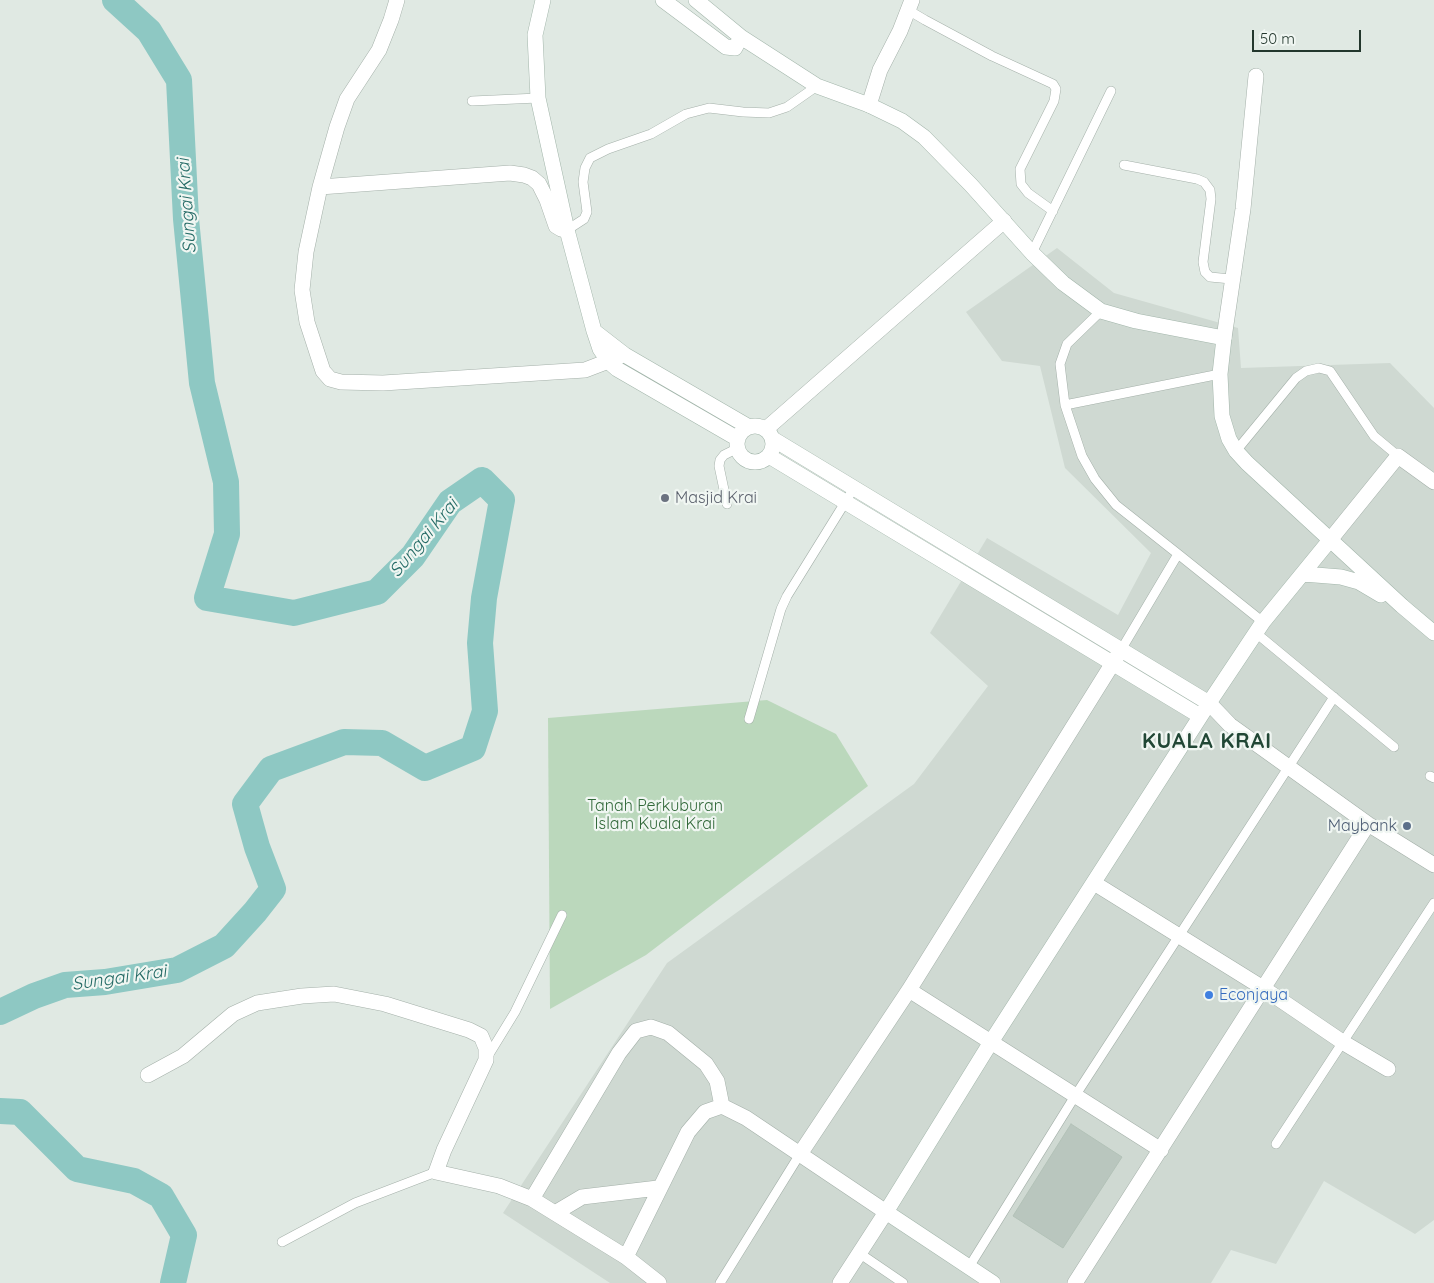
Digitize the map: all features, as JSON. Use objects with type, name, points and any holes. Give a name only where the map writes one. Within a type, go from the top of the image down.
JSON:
[{"type":"street","points":[[397,0],[379,50],[347,99],[320,187],[306,252],[302,290],[307,322],[324,371],[330,379],[341,382],[383,383],[585,370],[625,355]]},
{"type":"street","points":[[543,0],[536,35],[538,98],[567,230],[600,349],[609,362],[617,369],[738,444],[743,458],[753,462],[764,460],[769,456],[773,445],[770,434]]},
{"type":"street","points":[[663,0],[730,49],[735,48],[741,37]]},
{"type":"street","points":[[696,0],[741,37],[817,86],[869,105],[902,121],[924,137],[971,184],[1032,253],[1064,283],[1101,311],[1136,322],[1224,338]]},
{"type":"street","points":[[869,105],[880,70],[900,31],[908,3]]},
{"type":"street","points":[[1256,76],[1243,209],[1231,279],[1220,374],[1222,416],[1229,439],[1247,464],[1402,606],[1434,632]]},
{"type":"street","points":[[320,187],[510,173],[524,175],[532,178],[539,184],[556,226],[567,230]]},
{"type":"street","points":[[770,434],[1004,221]]},
{"type":"street","points":[[594,331],[625,355],[748,427]]},
{"type":"street","points":[[738,444],[743,430],[748,427],[761,426],[770,434],[854,488],[1209,703],[1230,725],[1368,824],[1434,865]]},
{"type":"street","points":[[769,456],[1200,716],[1230,725]]},
{"type":"street","points":[[840,1283],[991,1042],[1259,627],[1398,456],[1434,482]]},
{"type":"street","points":[[1303,574],[1328,574],[1359,582],[1402,606]]},
{"type":"street","points":[[800,1154],[909,990],[1121,650]]},
{"type":"street","points":[[1075,1283],[1368,824]]},
{"type":"street","points":[[1094,883],[1263,988],[1344,1043],[1388,1069]]},
{"type":"street","points":[[909,990],[1161,1150]]},
{"type":"street","points":[[148,1075],[183,1056],[233,1014],[257,1003],[310,995],[334,994],[385,1004],[468,1030],[481,1036],[486,1048],[486,1060],[444,1150],[436,1172],[499,1186],[532,1199],[626,1256],[659,1283]]},
{"type":"street","points":[[532,1199],[620,1053],[636,1031],[651,1027],[668,1033],[706,1064],[717,1081],[722,1106]]},
{"type":"street","points":[[626,1256],[658,1188],[688,1132],[705,1112],[722,1106],[746,1118],[993,1283]]},
{"type":"street","points":[[555,1213],[582,1197],[658,1188]]},
{"type":"lane","points":[[908,3],[925,20],[992,56],[1048,80],[1053,84],[1056,89],[1054,101],[1020,169],[1020,178],[1021,184],[1028,193],[1053,210]]},
{"type":"lane","points":[[567,230],[584,219],[588,212],[584,182],[585,168],[590,158],[608,149],[651,134],[686,114],[709,108],[769,113],[788,107],[817,86]]},
{"type":"lane","points":[[1032,253],[1111,91]]},
{"type":"lane","points":[[472,101],[538,98]]},
{"type":"lane","points":[[1124,165],[1204,182],[1210,190],[1211,199],[1203,262],[1205,272],[1210,277],[1231,279]]},
{"type":"lane","points":[[1101,311],[1067,344],[1060,364],[1065,405],[1082,456],[1095,479],[1116,505],[1178,554],[1334,698],[1394,747]]},
{"type":"lane","points":[[1236,451],[1296,378],[1306,371],[1319,368],[1330,371],[1374,436],[1398,456]]},
{"type":"lane","points":[[1065,405],[1220,374]]},
{"type":"lane","points":[[727,504],[720,460],[738,444]]},
{"type":"lane","points":[[749,719],[781,608],[854,488]]},
{"type":"lane","points":[[1121,650],[1178,554]]},
{"type":"lane","points":[[969,1267],[1076,1096],[1334,698]]},
{"type":"lane","points":[[1276,1144],[1434,903]]},
{"type":"lane","points":[[486,1060],[515,1012],[562,915]]},
{"type":"lane","points":[[720,1283],[800,1154]]},
{"type":"lane","points":[[282,1242],[355,1203],[436,1172]]},
{"type":"lane","points":[[859,1253],[903,1283]]},
{"type":"shaded area","points":[[1057,248],[1114,293],[1238,328],[1241,368],[1390,363],[1434,408],[1434,1220],[1415,1234],[1324,1181],[1276,1264],[1231,1250],[1211,1283],[610,1283],[503,1213],[667,963],[914,784],[988,686],[930,633],[987,538],[1118,615],[1151,553],[1065,468],[1040,366],[1002,361],[966,312]]},
{"type":"green space","name":"Tanah Perkuburan Islam Kuala Krai","points":[[767,700],[836,734],[868,786],[646,955],[550,1009],[548,718]]},
{"type":"building","points":[[1071,1124],[1122,1157],[1063,1248],[1013,1216]]},
{"type":"waterway","name":"Sungai Krai","points":[[0,1012],[34,996],[65,985],[105,982],[177,970],[224,946],[273,889],[257,847],[245,804],[271,769],[344,742],[382,743],[425,768],[473,748],[485,711],[480,643],[484,598],[502,500],[482,480],[450,502],[413,556],[377,592],[294,613],[207,598],[227,534],[226,482],[202,383],[186,219],[179,80],[149,31],[115,0]]},
{"type":"waterway","name":"Sungai Krai","points":[[0,1111],[20,1112],[77,1169],[134,1181],[161,1196],[184,1235],[173,1283]]},
{"type":"place","name":"Masjid Krai","points":[[665,498]]},
{"type":"place","name":"Maybank","points":[[1407,826]]},
{"type":"place","name":"Econjaya","points":[[1209,995]]},
{"type":"district","name":"KUALA KRAI","points":[[1207,742]]}]
